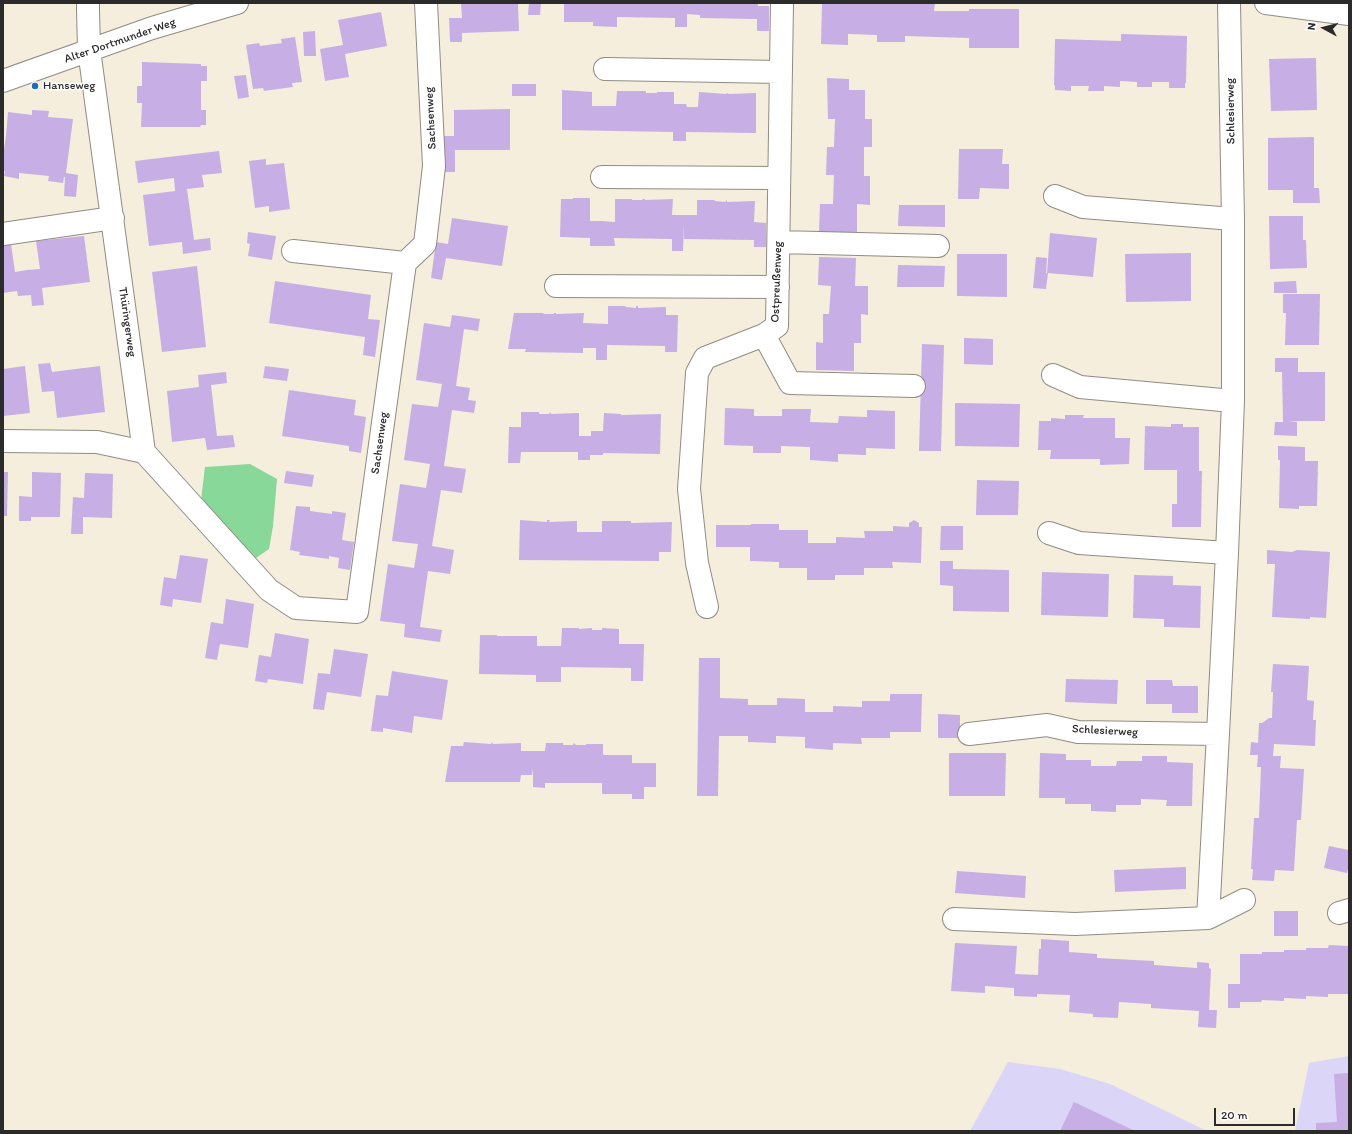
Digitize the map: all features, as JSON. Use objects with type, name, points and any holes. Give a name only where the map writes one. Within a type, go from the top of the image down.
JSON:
[{"type":"street","points":[[88,3],[89,50]]},
{"type":"street","name":"Alter Dortmunder Weg","points":[[3,81],[152,28],[237,3]]},
{"type":"street","name":"Sachsenweg","points":[[144,452],[269,590],[296,608],[357,612],[405,263],[425,244],[434,166],[426,3]]},
{"type":"street","name":"Ostpreußenweg","points":[[707,607],[696,563],[689,489],[697,373],[705,358],[764,335],[777,326],[782,3]]},
{"type":"street","name":"Schlesierweg","points":[[1208,918],[1227,553],[1233,401],[1233,218],[1229,3]]},
{"type":"street","points":[[1266,3],[1349,14]]},
{"type":"street","name":"Thüringerweg","points":[[89,50],[144,452]]},
{"type":"street","points":[[605,69],[781,72]]},
{"type":"street","points":[[602,177],[779,178]]},
{"type":"street","points":[[1055,196],[1083,207],[1233,218]]},
{"type":"street","points":[[3,234],[113,218]]},
{"type":"street","points":[[779,242],[938,246]]},
{"type":"street","points":[[293,251],[405,263]]},
{"type":"street","points":[[556,286],[778,287]]},
{"type":"street","points":[[764,335],[790,383],[914,386]]},
{"type":"street","points":[[1053,375],[1080,387],[1233,401]]},
{"type":"street","points":[[3,441],[97,442],[144,452]]},
{"type":"street","points":[[1049,533],[1079,543],[1227,553]]},
{"type":"street","name":"Schlesierweg","points":[[970,734],[1047,725],[1078,732],[1218,734]]},
{"type":"street","points":[[954,919],[1075,924],[1208,918],[1244,900]]},
{"type":"shaded area","points":[[1349,1056],[1349,1131],[1295,1131],[1309,1063]]},
{"type":"shaded area","points":[[1008,1062],[1060,1069],[1110,1084],[1207,1131],[970,1131]]},
{"type":"green space","points":[[250,464],[277,479],[273,526],[269,549],[256,558],[201,500],[205,467]]},
{"type":"building","points":[[461,3],[518,3],[519,31],[462,33],[462,42],[450,42],[449,18],[462,18]]},
{"type":"building","points":[[529,3],[541,3],[540,15],[528,15]]},
{"type":"building","points":[[564,3],[758,3],[758,6],[769,6],[769,31],[757,31],[757,19],[700,18],[700,15],[687,14],[687,27],[675,27],[675,18],[617,17],[617,27],[593,26],[593,22],[564,22]]},
{"type":"building","points":[[822,3],[935,3],[934,11],[1019,9],[1019,48],[969,48],[969,38],[905,36],[905,42],[877,42],[877,35],[848,34],[848,45],[821,44]]},
{"type":"building","points":[[381,12],[387,46],[345,54],[349,77],[325,81],[320,49],[343,45],[338,20]]},
{"type":"building","points":[[315,31],[316,56],[304,56],[303,32]]},
{"type":"building","points":[[1121,34],[1187,36],[1185,88],[1169,88],[1169,82],[1152,82],[1152,87],[1137,87],[1137,82],[1120,81],[1120,87],[1104,86],[1104,91],[1088,91],[1089,86],[1071,86],[1071,91],[1055,90],[1055,39],[1121,41]]},
{"type":"building","points":[[295,37],[302,82],[292,83],[293,87],[264,91],[263,88],[253,89],[246,45],[259,43],[260,46],[282,43],[281,39]]},
{"type":"building","points":[[1316,58],[1317,110],[1271,111],[1269,59]]},
{"type":"building","points":[[142,62],[201,64],[201,66],[207,66],[207,81],[201,81],[201,110],[206,110],[206,125],[201,125],[200,127],[141,127],[142,103],[137,103],[137,86],[142,86]]},
{"type":"building","points":[[246,75],[249,97],[238,99],[234,76]]},
{"type":"building","points":[[827,78],[849,79],[849,90],[865,90],[865,119],[872,119],[872,147],[864,147],[864,176],[870,176],[870,205],[857,204],[857,232],[819,232],[820,204],[833,204],[834,175],[826,175],[827,147],[834,147],[835,119],[828,119]]},
{"type":"building","points":[[512,84],[536,84],[536,96],[512,96]]},
{"type":"building","points":[[562,90],[592,92],[592,106],[616,106],[617,91],[646,91],[646,93],[674,92],[674,104],[686,104],[687,107],[698,107],[699,92],[726,94],[756,93],[756,133],[686,132],[686,141],[673,141],[673,132],[562,130]]},
{"type":"building","points":[[510,109],[510,150],[455,150],[455,172],[443,172],[442,136],[454,136],[454,110]]},
{"type":"building","points":[[32,110],[49,111],[48,117],[73,119],[66,173],[78,175],[76,197],[64,196],[65,177],[63,183],[48,181],[49,176],[19,173],[19,179],[4,176],[5,171],[3,171],[3,157],[8,112],[32,115]]},
{"type":"building","points":[[1314,137],[1314,188],[1319,188],[1320,203],[1293,203],[1293,190],[1268,190],[1268,138]]},
{"type":"building","points":[[959,149],[1003,149],[1002,164],[1009,164],[1009,189],[980,188],[979,199],[958,199]]},
{"type":"building","points":[[219,151],[222,173],[202,175],[204,187],[187,189],[194,240],[210,238],[211,250],[183,254],[182,242],[149,246],[143,195],[175,191],[174,178],[138,183],[135,161]]},
{"type":"building","points":[[266,159],[266,165],[284,163],[290,209],[269,212],[269,206],[255,208],[249,161]]},
{"type":"building","points":[[590,198],[590,221],[615,222],[615,199],[673,199],[672,215],[697,215],[697,200],[714,200],[725,202],[727,200],[727,202],[755,201],[754,222],[766,223],[766,247],[754,247],[754,240],[684,239],[684,223],[683,251],[672,251],[672,239],[614,238],[615,246],[590,246],[590,238],[560,237],[561,199]]},
{"type":"building","points":[[899,205],[945,205],[945,227],[898,226]]},
{"type":"building","points":[[1269,216],[1303,216],[1303,240],[1306,240],[1307,268],[1270,269]]},
{"type":"building","points":[[452,218],[508,226],[502,266],[446,258],[442,280],[431,278],[436,242],[448,244]]},
{"type":"building","points":[[248,232],[276,236],[272,260],[248,256],[250,244],[247,243]]},
{"type":"building","points":[[1050,233],[1097,238],[1093,277],[1048,273],[1046,289],[1033,288],[1036,257],[1047,258],[1047,273]]},
{"type":"building","points":[[84,236],[90,282],[42,288],[44,305],[32,306],[31,295],[18,296],[17,291],[3,293],[3,245],[11,244],[15,272],[40,269],[36,241]]},
{"type":"building","points":[[1191,253],[1191,301],[1126,302],[1125,254]]},
{"type":"building","points":[[957,254],[1007,254],[1007,297],[957,296]]},
{"type":"building","points":[[819,257],[856,258],[855,286],[868,286],[868,315],[861,314],[861,343],[854,343],[854,371],[816,370],[816,342],[823,343],[823,314],[829,314],[831,286],[818,285]]},
{"type":"building","points":[[898,265],[945,266],[944,287],[897,287]]},
{"type":"building","points":[[197,266],[206,347],[162,352],[152,272]]},
{"type":"building","points":[[275,281],[371,295],[368,319],[380,320],[375,357],[363,355],[365,337],[269,323]]},
{"type":"building","points":[[1296,281],[1297,293],[1274,293],[1274,282]]},
{"type":"building","points":[[1283,294],[1320,294],[1319,345],[1285,345],[1286,313],[1283,313]]},
{"type":"building","points":[[608,306],[625,306],[636,308],[636,306],[638,306],[638,308],[666,307],[666,315],[678,315],[677,352],[665,352],[665,346],[607,345],[607,360],[596,360],[596,348],[583,348],[583,353],[525,352],[526,349],[508,349],[514,313],[584,313],[583,323],[608,324]]},
{"type":"building","points":[[452,315],[480,319],[478,331],[464,329],[456,386],[470,388],[468,400],[476,401],[474,413],[452,410],[444,466],[466,469],[462,493],[441,490],[432,546],[454,550],[450,574],[428,571],[420,627],[442,630],[440,642],[404,637],[405,624],[380,621],[388,564],[414,568],[418,544],[392,541],[400,484],[426,488],[430,464],[404,460],[412,404],[438,407],[442,384],[416,380],[424,323],[450,327]]},
{"type":"building","points":[[964,338],[993,339],[993,365],[964,364]]},
{"type":"building","points":[[922,344],[944,345],[941,451],[919,451]]},
{"type":"building","points":[[1275,358],[1298,358],[1298,372],[1325,372],[1325,421],[1288,421],[1297,422],[1297,436],[1274,435],[1275,422],[1283,422],[1282,372],[1275,372]]},
{"type":"building","points":[[50,363],[52,372],[100,366],[105,412],[57,418],[54,391],[42,392],[38,364]]},
{"type":"building","points":[[25,366],[30,413],[3,416],[3,369]]},
{"type":"building","points":[[265,366],[289,369],[287,381],[263,378]]},
{"type":"building","points":[[226,372],[227,383],[211,385],[217,436],[233,435],[235,447],[207,450],[205,438],[172,442],[167,391],[199,387],[198,375]]},
{"type":"building","points":[[289,390],[356,400],[354,415],[366,417],[361,453],[349,451],[349,446],[282,436]]},
{"type":"building","points":[[955,403],[1020,404],[1019,447],[955,446]]},
{"type":"building","points":[[725,408],[754,409],[754,416],[782,416],[782,409],[811,409],[810,422],[838,423],[839,416],[867,417],[867,410],[895,411],[895,449],[866,448],[866,455],[838,454],[838,462],[810,460],[810,447],[781,446],[781,453],[753,453],[753,446],[724,445]]},
{"type":"building","points":[[521,412],[539,412],[539,414],[549,414],[550,412],[551,414],[579,413],[579,436],[591,436],[591,431],[603,431],[604,413],[621,415],[661,414],[660,454],[603,453],[603,455],[590,455],[590,460],[578,460],[578,452],[521,452],[520,463],[508,463],[509,427],[521,427]]},
{"type":"building","points":[[1065,415],[1084,415],[1083,418],[1115,418],[1115,438],[1130,438],[1129,464],[1100,465],[1100,459],[1050,459],[1051,450],[1038,450],[1039,421],[1051,421],[1051,418],[1065,419]]},
{"type":"building","points":[[1171,424],[1183,424],[1183,427],[1199,427],[1199,471],[1202,471],[1201,527],[1172,527],[1172,504],[1177,504],[1177,470],[1144,470],[1145,426],[1171,427]]},
{"type":"building","points":[[1278,446],[1305,447],[1305,461],[1318,461],[1317,506],[1299,506],[1299,509],[1279,508],[1280,460],[1278,460]]},
{"type":"building","points":[[286,471],[314,475],[312,487],[284,483]]},
{"type":"building","points":[[3,472],[8,472],[7,516],[3,516]]},
{"type":"building","points":[[32,472],[61,473],[60,517],[31,517],[31,521],[19,521],[19,496],[32,497]]},
{"type":"building","points":[[85,473],[113,474],[112,518],[83,517],[83,534],[71,534],[73,497],[84,498]]},
{"type":"building","points":[[977,480],[1019,481],[1018,515],[976,515]]},
{"type":"building","points":[[296,506],[310,507],[310,511],[332,514],[332,511],[346,513],[342,540],[354,542],[350,570],[338,568],[339,558],[329,556],[329,559],[299,555],[300,552],[290,550]]},
{"type":"building","points":[[520,520],[547,522],[547,520],[550,520],[549,522],[577,521],[577,532],[602,532],[602,521],[631,521],[631,523],[672,522],[671,552],[659,552],[659,561],[519,560]]},
{"type":"building","points":[[914,520],[919,523],[919,527],[922,527],[921,563],[892,562],[893,568],[864,568],[864,575],[835,575],[835,580],[807,580],[807,568],[779,568],[779,562],[750,561],[750,547],[716,547],[716,525],[779,524],[779,530],[808,530],[808,543],[836,543],[836,537],[865,538],[864,531],[893,531],[893,526],[909,527],[909,523]]},
{"type":"building","points":[[941,526],[963,526],[963,550],[940,550]]},
{"type":"building","points":[[1267,550],[1292,552],[1297,550],[1330,552],[1326,618],[1310,617],[1310,619],[1272,617],[1275,564],[1267,564]]},
{"type":"building","points":[[180,555],[208,559],[201,603],[173,599],[172,607],[160,605],[164,577],[176,579]]},
{"type":"building","points":[[940,561],[953,561],[953,569],[1009,570],[1009,612],[953,611],[953,586],[940,585]]},
{"type":"building","points":[[1042,572],[1109,574],[1108,617],[1041,615]]},
{"type":"building","points":[[1134,575],[1173,576],[1173,585],[1201,586],[1200,628],[1164,627],[1164,619],[1133,618]]},
{"type":"building","points":[[226,599],[254,604],[248,648],[220,644],[217,660],[205,658],[211,622],[223,624]]},
{"type":"building","points":[[562,628],[592,628],[592,630],[602,630],[602,628],[619,629],[619,644],[644,644],[643,681],[631,681],[631,668],[561,667],[561,682],[536,682],[536,675],[479,674],[480,635],[537,636],[537,646],[561,646]]},
{"type":"building","points":[[275,633],[309,639],[303,684],[268,679],[267,683],[255,681],[259,655],[271,657]]},
{"type":"building","points":[[334,649],[368,654],[361,697],[327,692],[324,710],[313,709],[318,673],[330,674]]},
{"type":"building","points":[[699,658],[720,658],[720,698],[748,699],[748,705],[777,705],[777,698],[805,699],[805,712],[833,712],[833,706],[862,707],[862,701],[890,701],[890,694],[922,694],[921,732],[890,732],[890,738],[861,738],[862,744],[833,743],[833,750],[805,748],[805,737],[776,736],[776,743],[748,742],[748,736],[719,736],[718,796],[697,796]]},
{"type":"building","points":[[1273,664],[1309,666],[1307,700],[1314,701],[1313,720],[1316,720],[1315,746],[1274,744],[1273,756],[1281,756],[1280,768],[1304,769],[1301,820],[1297,820],[1294,871],[1275,870],[1274,881],[1252,880],[1253,869],[1251,869],[1254,818],[1259,818],[1261,767],[1257,767],[1258,755],[1250,755],[1251,742],[1258,743],[1259,723],[1272,718],[1273,692],[1271,692]]},
{"type":"building","points":[[392,671],[448,680],[442,720],[414,716],[412,733],[383,728],[383,732],[371,731],[376,695],[388,696]]},
{"type":"building","points":[[1066,679],[1118,680],[1117,704],[1065,702]]},
{"type":"building","points":[[1146,680],[1172,680],[1173,686],[1198,686],[1198,713],[1172,713],[1172,704],[1146,704]]},
{"type":"building","points":[[938,714],[960,715],[960,738],[938,738]]},
{"type":"building","points":[[464,742],[491,744],[492,742],[493,744],[521,743],[521,751],[545,751],[546,743],[563,743],[563,745],[573,745],[574,743],[576,745],[603,744],[604,755],[632,755],[632,763],[656,763],[656,787],[644,787],[644,799],[632,799],[632,794],[602,794],[602,783],[545,783],[545,788],[533,787],[533,768],[532,775],[521,775],[520,782],[445,782],[451,746],[463,746]]},
{"type":"building","points":[[949,753],[1006,753],[1005,796],[949,796]]},
{"type":"building","points":[[1040,753],[1066,754],[1066,760],[1091,760],[1091,766],[1116,766],[1117,761],[1142,761],[1142,756],[1167,756],[1167,762],[1193,763],[1192,806],[1166,806],[1167,800],[1141,799],[1141,805],[1116,805],[1116,812],[1091,811],[1091,804],[1065,804],[1065,798],[1039,798]]},
{"type":"building","points":[[1329,846],[1349,850],[1349,864],[1347,873],[1324,868]]},
{"type":"building","points":[[1186,867],[1186,889],[1115,892],[1114,870]]},
{"type":"building","points":[[957,871],[1026,876],[1025,898],[955,893]]},
{"type":"building","points":[[1274,911],[1298,911],[1298,936],[1274,936]]},
{"type":"building","points":[[1041,939],[1069,941],[1069,952],[1097,954],[1097,958],[1154,961],[1154,965],[1197,968],[1197,962],[1209,963],[1209,968],[1211,969],[1209,1010],[1217,1010],[1216,1028],[1198,1027],[1199,1011],[1151,1008],[1151,1004],[1119,1002],[1118,1018],[1093,1017],[1093,1014],[1069,1012],[1070,995],[1037,994],[1037,997],[1014,996],[1014,988],[985,986],[985,993],[951,991],[955,943],[1017,946],[1015,974],[1038,975]]},
{"type":"building","points":[[1329,945],[1349,946],[1349,994],[1328,994],[1328,997],[1306,996],[1306,999],[1284,998],[1284,1001],[1262,1000],[1261,1002],[1240,1002],[1240,1008],[1228,1008],[1228,984],[1240,984],[1240,954],[1284,952],[1284,950],[1306,950],[1306,948],[1328,948]]},
{"type":"building","points":[[1349,1073],[1349,1131],[1316,1131],[1316,1123],[1337,1122],[1334,1074]]},
{"type":"building","points":[[1074,1102],[1135,1131],[1060,1131]]},
{"type":"place","name":"Hanseweg","points":[[35,86]]}]
